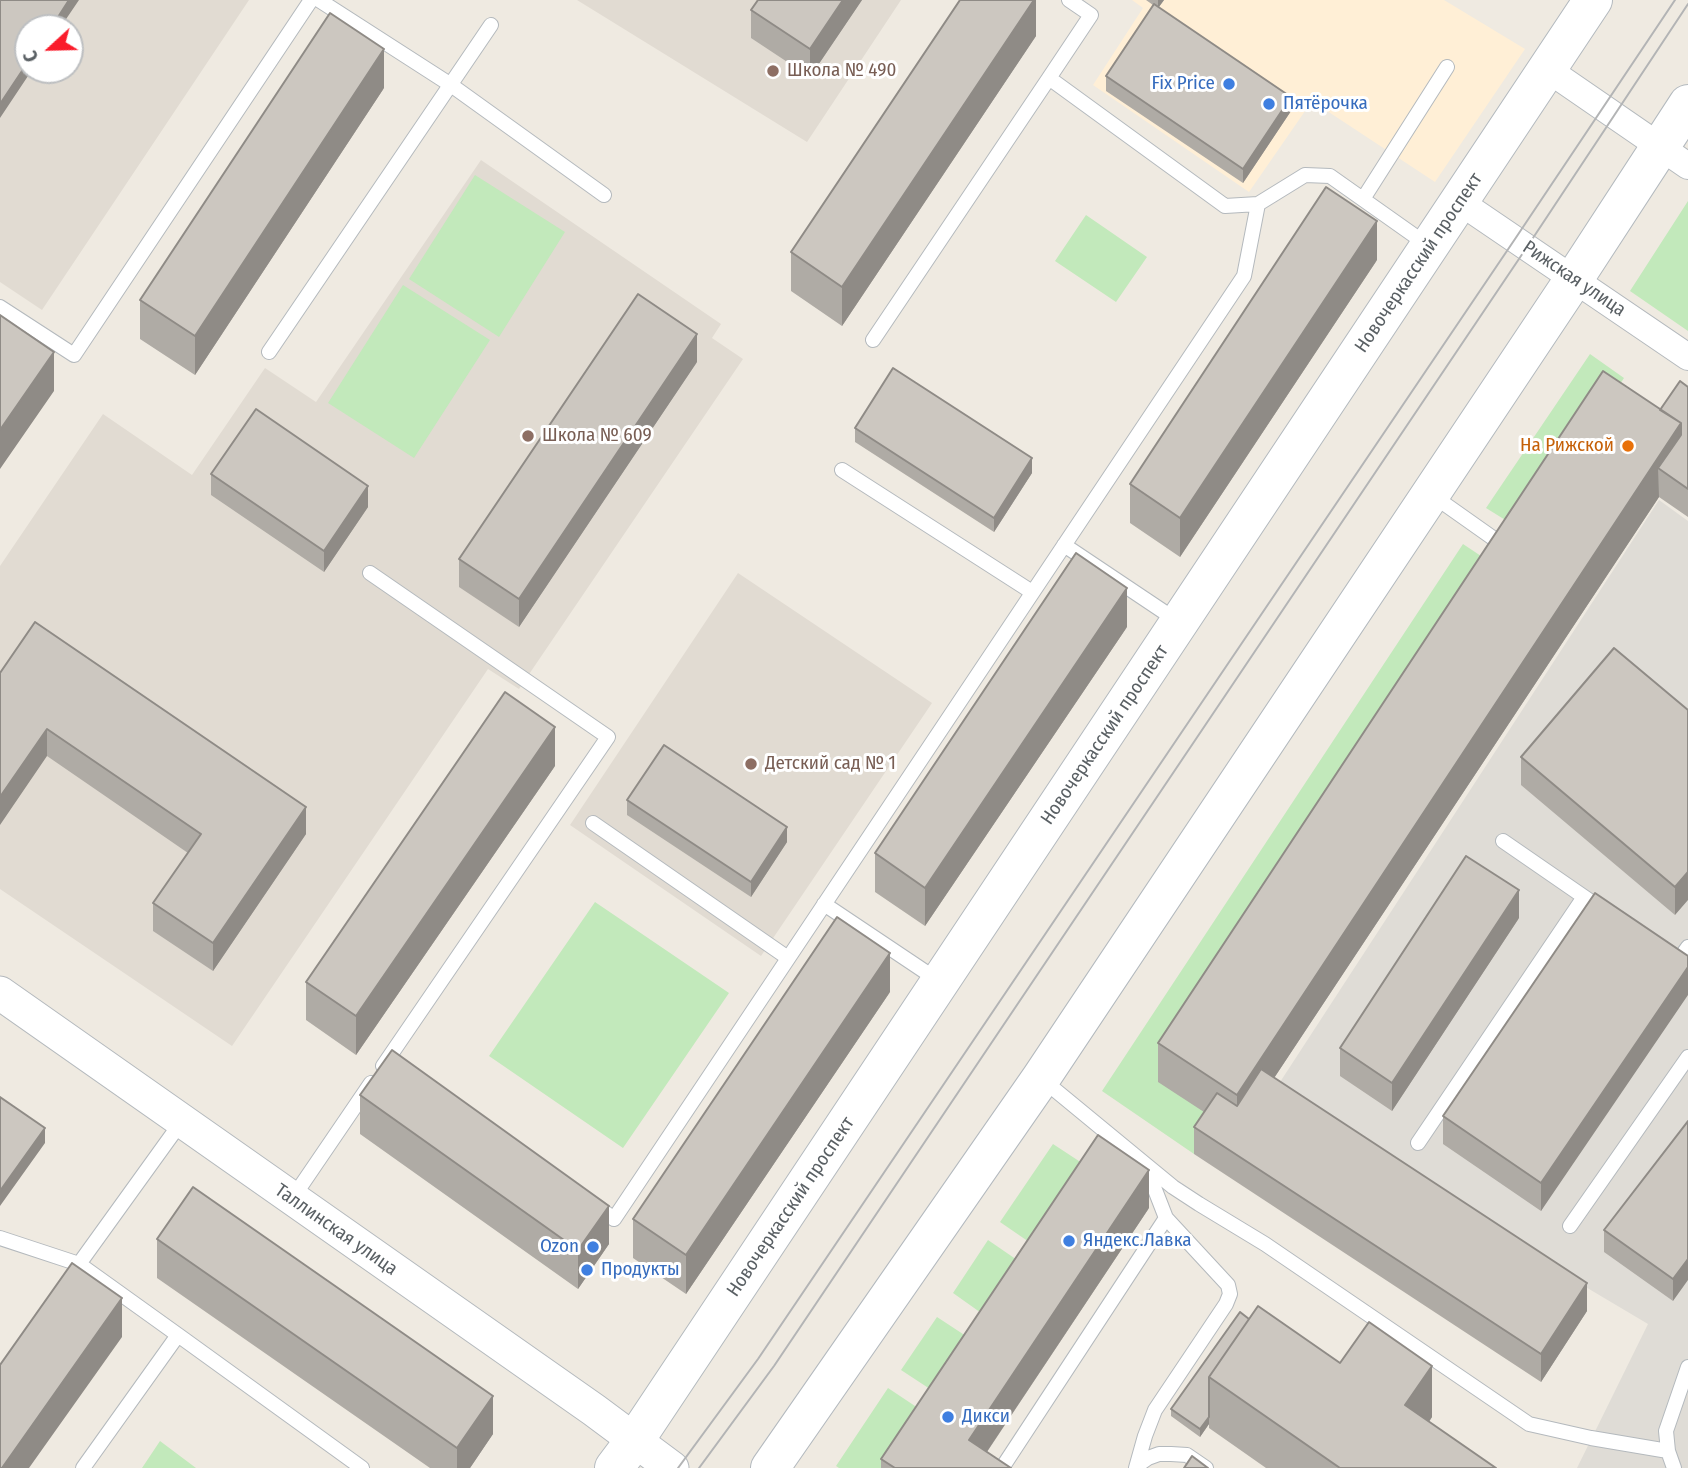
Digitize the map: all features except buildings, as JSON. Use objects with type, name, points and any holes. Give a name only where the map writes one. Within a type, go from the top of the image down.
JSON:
[{"type":"main road","name":"Новочеркасский проспект","points":[[624,1454],[1460,202],[1591,1]]},
{"type":"main road","points":[[770,1468],[1041,1078],[1574,279],[1674,157],[1688,104]]},
{"type":"street","points":[[1547,69],[1674,157]]},
{"type":"street","name":"Рижская улица","points":[[1460,202],[1688,357]]},
{"type":"street","name":"Таллинская улица","points":[[0,993],[292,1199],[624,1454],[672,1468]]},
{"type":"lane","points":[[0,307],[74,355],[311,0]]},
{"type":"lane","points":[[318,0],[451,85],[604,195]]},
{"type":"lane","points":[[873,340],[1091,15],[1069,0]]},
{"type":"lane","points":[[269,352],[491,25]]},
{"type":"lane","points":[[1363,199],[1447,67]]},
{"type":"lane","points":[[1049,78],[1225,206],[1258,204],[1305,175],[1331,176],[1430,246]]},
{"type":"lane","points":[[584,1197],[614,1219],[1244,276],[1258,204]]},
{"type":"lane","points":[[842,470],[1032,592]]},
{"type":"lane","points":[[1430,495],[1510,550]]},
{"type":"lane","points":[[1064,545],[1180,622]]},
{"type":"lane","points":[[292,1199],[393,1062],[608,737],[370,573]]},
{"type":"lane","points":[[593,823],[788,958]]},
{"type":"lane","points":[[1503,841],[1605,911]]},
{"type":"lane","points":[[1419,1143],[1584,897]]},
{"type":"lane","points":[[824,904],[940,982]]},
{"type":"lane","points":[[1678,961],[1688,947]]},
{"type":"lane","points":[[1570,1226],[1688,1057]]},
{"type":"lane","points":[[1041,1078],[1173,1187],[1265,1244],[1529,1424],[1668,1451]]},
{"type":"lane","points":[[79,1264],[182,1121]]},
{"type":"lane","points":[[1137,1467],[1155,1410],[1230,1294],[1228,1285],[1166,1218],[1145,1164]]},
{"type":"lane","points":[[1002,1468],[1166,1218]]},
{"type":"lane","points":[[0,1238],[79,1264],[362,1468]]},
{"type":"lane","points":[[83,1468],[178,1335]]},
{"type":"lane","points":[[1674,1468],[1668,1451],[1666,1431],[1688,1367]]},
{"type":"lane","points":[[1137,1467],[1158,1454],[1171,1454],[1187,1455],[1206,1468]]},
{"type":"shaded area","points":[[0,0],[249,0],[42,310],[0,282]]},
{"type":"shaded area","name":"Школа № 490","points":[[577,0],[901,0],[807,142]]},
{"type":"shaded area","points":[[1132,0],[1444,0],[1525,49],[1435,182],[1312,101],[1249,192],[1093,85],[1143,8]]},
{"type":"shaded area","points":[[481,160],[721,324],[712,338],[743,359],[519,689],[488,669],[232,1046],[0,889],[0,566],[103,414],[192,475],[265,368],[316,402]]},
{"type":"shaded area","points":[[1659,500],[1688,521],[1688,1468],[1577,1468],[1648,1324],[1269,1099]]},
{"type":"shaded area","name":"Детский сад № 1","points":[[738,573],[932,703],[761,956],[570,825]]},
{"type":"green space","points":[[475,175],[565,232],[499,337],[409,279]]},
{"type":"green space","points":[[1688,201],[1688,331],[1630,291]]},
{"type":"green space","points":[[1086,215],[1147,257],[1116,302],[1055,261]]},
{"type":"green space","points":[[403,285],[490,340],[414,458],[328,403]]},
{"type":"green space","points":[[1590,354],[1624,378],[1523,531],[1486,508]]},
{"type":"green space","points":[[1463,544],[1499,568],[1217,1121],[1194,1154],[1102,1091]]},
{"type":"green space","points":[[595,902],[729,993],[623,1148],[489,1056]]},
{"type":"green space","points":[[1053,1144],[1085,1165],[1032,1244],[1000,1222]]},
{"type":"green space","points":[[988,1240],[1020,1262],[984,1315],[953,1293]]},
{"type":"green space","points":[[937,1317],[969,1338],[933,1391],[901,1370]]},
{"type":"green space","points":[[888,1388],[921,1410],[882,1468],[839,1468],[836,1466]]},
{"type":"green space","points":[[160,1441],[196,1468],[142,1468]]},
{"type":"tram line","points":[[678,1468],[758,1359],[1675,0]]},
{"type":"tram line","points":[[699,1468],[774,1366],[1688,4]]},
{"type":"place","name":"Школа № 490","points":[[773,71]]},
{"type":"place","name":"Fix Price","points":[[1229,84]]},
{"type":"place","name":"Пятёрочка","points":[[1269,104]]},
{"type":"place","name":"Школа № 609","points":[[528,436]]},
{"type":"place","name":"На Рижской","points":[[1628,446]]},
{"type":"place","name":"Детский сад № 1","points":[[751,764]]},
{"type":"place","name":"Яндекс.Лавка","points":[[1069,1241]]},
{"type":"place","name":"Ozon","points":[[593,1247]]},
{"type":"place","name":"Продукты","points":[[587,1270]]},
{"type":"place","name":"Дикси","points":[[948,1417]]}]
